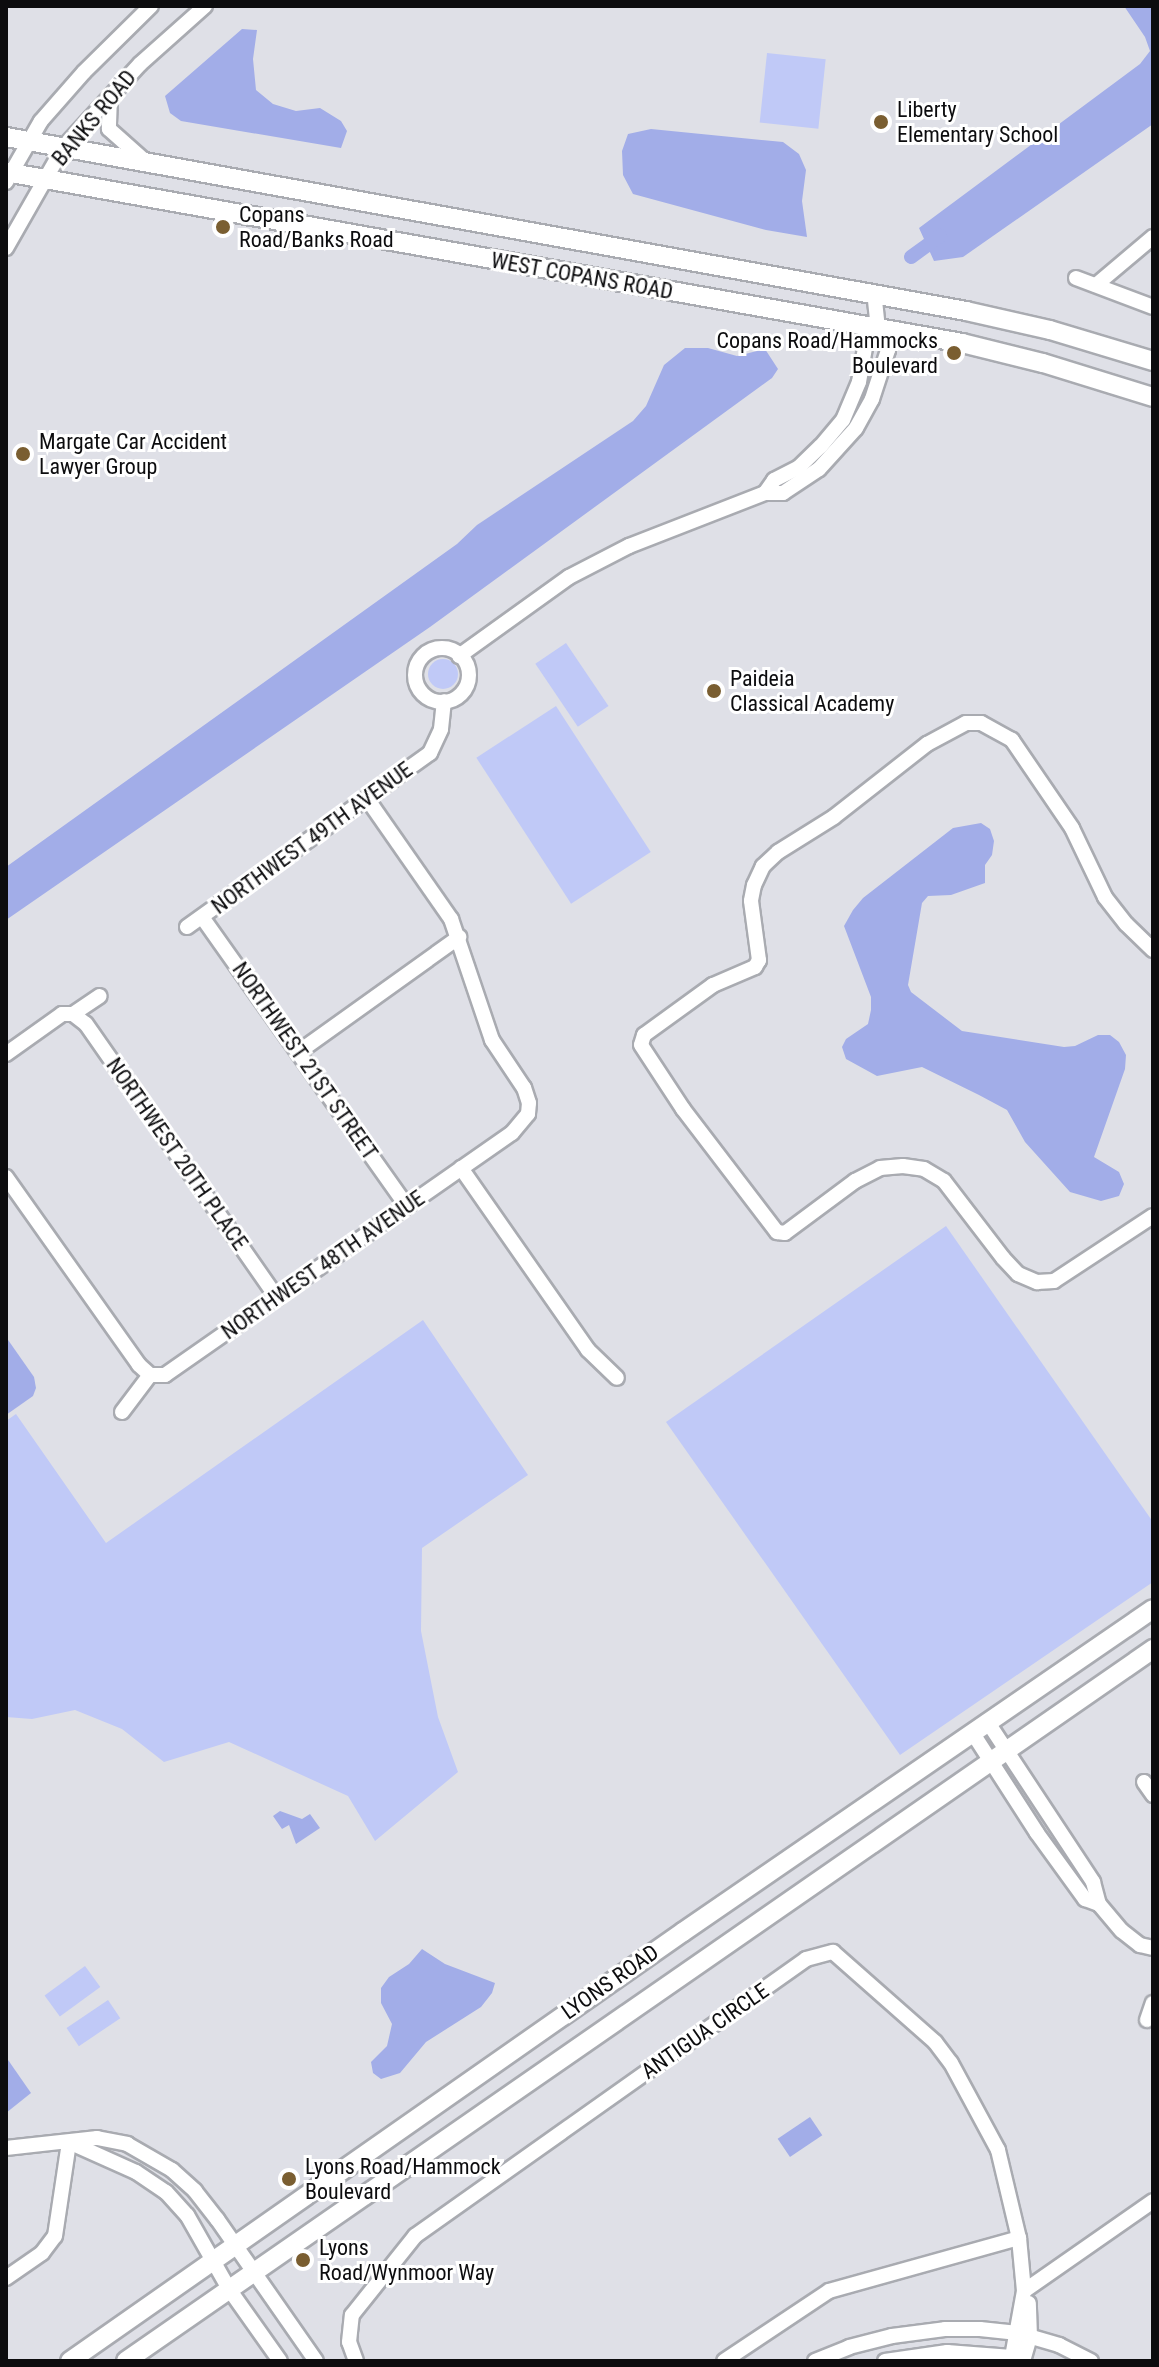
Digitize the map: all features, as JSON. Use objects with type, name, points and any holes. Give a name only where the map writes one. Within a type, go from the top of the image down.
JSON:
[{"type":"main road","name":"WEST COPANS ROAD","points":[[6,137],[874,293],[1050,330],[1153,361]]},
{"type":"main road","name":"WEST COPANS ROAD","points":[[8,176],[878,329],[1043,363],[1153,397]]},
{"type":"main road","name":"LYONS ROAD","points":[[70,2361],[980,1726],[1153,1609]]},
{"type":"main road","name":"LYONS ROAD","points":[[126,2361],[998,1753],[1153,1649]]},
{"type":"street","name":"BANKS ROAD","points":[[8,176],[28,141],[84,72],[151,6]]},
{"type":"street","name":"BANKS ROAD","points":[[6,248],[63,148],[110,94],[205,6]]},
{"type":"street","points":[[110,94],[109,129],[149,164]]},
{"type":"street","points":[[1096,285],[1153,237]]},
{"type":"street","points":[[1076,278],[1153,307]]},
{"type":"street","points":[[459,656],[569,577],[629,546],[765,493],[783,493],[800,484],[840,450],[872,399],[888,350],[878,329],[874,293]]},
{"type":"street","points":[[765,493],[774,480],[799,467],[843,420],[859,382],[866,344],[878,329]]},
{"type":"street","points":[[433,649],[452,650],[468,669],[466,686],[456,698],[444,701],[423,694],[415,678],[419,660],[433,649]]},
{"type":"street","name":"NORTHWEST 49TH AVENUE","points":[[187,927],[430,753],[441,729],[444,701]]},
{"type":"street","points":[[1153,950],[1126,924],[1105,897],[1072,828],[1012,740],[981,723],[966,723],[927,744],[834,817],[778,852],[763,866],[751,901],[759,960],[755,967],[713,985],[644,1035],[641,1045],[700,1132],[777,1232],[785,1233],[855,1181],[880,1168],[903,1166],[924,1169],[944,1181],[1003,1258],[1018,1274],[1037,1282],[1054,1281],[1153,1219]]},
{"type":"street","points":[[300,1051],[459,937],[451,919],[368,800]]},
{"type":"street","name":"NORTHWEST 21ST STREET","points":[[202,917],[300,1051],[407,1206]]},
{"type":"street","name":"NORTHWEST 48TH AVENUE","points":[[150,1375],[165,1375],[277,1298],[512,1133],[528,1114],[529,1103],[524,1088],[492,1040],[459,937]]},
{"type":"street","points":[[6,1054],[62,1014],[73,1014],[100,996]]},
{"type":"street","name":"NORTHWEST 20TH PLACE","points":[[73,1014],[86,1024],[277,1298]]},
{"type":"street","points":[[461,1168],[588,1350],[617,1378]]},
{"type":"street","points":[[6,1177],[139,1365],[150,1375],[122,1412]]},
{"type":"street","points":[[980,1726],[1093,1882],[1099,1904],[1122,1931],[1140,1945],[1153,1948]]},
{"type":"street","points":[[998,1753],[1037,1833],[1085,1899],[1099,1904]]},
{"type":"street","points":[[1144,1782],[1153,1795]]},
{"type":"street","name":"ANTIGUA CIRCLE","points":[[356,2361],[349,2342],[352,2315],[415,2236],[806,1959],[833,1952],[935,2042],[951,2063],[998,2150],[1019,2238],[1024,2291],[1024,2335],[1019,2360]]},
{"type":"street","points":[[1147,2020],[1153,2003]]},
{"type":"street","points":[[6,2148],[97,2138],[127,2144],[172,2170],[195,2191],[316,2361]]},
{"type":"street","points":[[69,2142],[136,2172],[166,2192],[187,2215],[229,2289],[280,2361]]},
{"type":"street","points":[[6,2278],[42,2253],[55,2236],[69,2142]]},
{"type":"street","points":[[1024,2291],[1153,2201]]},
{"type":"street","points":[[733,2359],[829,2291],[1019,2238]]},
{"type":"street","points":[[815,2361],[849,2347],[919,2332],[980,2329],[1024,2335],[1059,2345],[1091,2361]]},
{"type":"street","points":[[885,2361],[947,2352],[1019,2360]]},
{"type":"shaded area","points":[[1124,6],[1153,6],[1153,124],[963,257],[934,261],[919,228],[1140,64],[1150,51],[1145,37]]},
{"type":"shaded area","points":[[242,29],[257,30],[253,59],[256,90],[273,104],[296,111],[320,108],[341,121],[347,131],[341,148],[181,121],[170,113],[165,96]]},
{"type":"shaded area","points":[[767,53],[826,59],[818,129],[760,123]]},
{"type":"shaded area","points":[[651,129],[783,142],[799,154],[806,170],[802,201],[807,237],[766,230],[633,194],[623,175],[622,151],[628,134]]},
{"type":"shaded area","points":[[685,348],[708,348],[737,356],[765,349],[778,369],[772,378],[430,627],[6,920],[6,867],[457,544],[477,525],[633,421],[646,406],[664,365]]},
{"type":"shaded area","points":[[566,643],[608,706],[578,727],[535,664]]},
{"type":"shaded area","points":[[443,659],[454,663],[458,674],[454,685],[443,689],[432,685],[428,674],[432,663]]},
{"type":"shaded area","points":[[556,706],[651,852],[571,904],[476,758]]},
{"type":"shaded area","points":[[981,823],[990,829],[994,841],[992,855],[985,865],[985,883],[951,895],[928,896],[922,903],[908,985],[911,992],[962,1031],[1064,1047],[1075,1046],[1098,1035],[1110,1035],[1119,1042],[1126,1055],[1125,1069],[1094,1157],[1119,1172],[1124,1184],[1119,1196],[1101,1201],[1070,1192],[1025,1142],[1007,1110],[979,1095],[922,1067],[877,1076],[846,1059],[842,1047],[846,1039],[868,1024],[871,1010],[871,997],[844,926],[853,910],[863,898],[953,828]]},
{"type":"shaded area","points":[[946,1226],[1153,1522],[1153,1582],[900,1755],[666,1422]]},
{"type":"shaded area","points":[[423,1320],[528,1475],[422,1548],[421,1631],[438,1717],[458,1772],[375,1841],[348,1796],[229,1742],[164,1762],[122,1729],[75,1710],[32,1719],[6,1717],[6,1421],[16,1414],[106,1543]]},
{"type":"shaded area","points":[[6,1337],[34,1377],[36,1388],[33,1396],[6,1415]]},
{"type":"shaded area","points":[[280,1811],[302,1819],[310,1814],[320,1828],[296,1844],[289,1825],[282,1829],[273,1816]]},
{"type":"shaded area","points":[[422,1949],[445,1964],[495,1983],[492,1993],[481,2007],[426,2042],[400,2073],[381,2079],[373,2073],[371,2062],[387,2046],[392,2024],[381,2003],[381,1988],[389,1977],[409,1964]]},
{"type":"shaded area","points":[[85,1966],[100,1987],[60,2016],[45,1995]]},
{"type":"shaded area","points":[[108,2000],[120,2018],[79,2046],[67,2028]]},
{"type":"shaded area","points":[[6,2057],[31,2093],[6,2113]]},
{"type":"shaded area","points":[[810,2117],[822,2135],[790,2157],[778,2139]]},
{"type":"waterway","points":[[911,257],[940,236]]},
{"type":"place","name":"Liberty Elementary School","points":[[881,122]]},
{"type":"place","name":"Copans Road/Banks Road","points":[[223,227]]},
{"type":"place","name":"Copans Road/Hammocks Boulevard","points":[[954,353]]},
{"type":"place","name":"Margate Car Accident Lawyer Group","points":[[23,454]]},
{"type":"place","name":"Paideia Classical Academy","points":[[714,691]]},
{"type":"place","name":"Lyons Road/Hammock Boulevard","points":[[289,2179]]},
{"type":"place","name":"Lyons Road/Wynmoor Way","points":[[303,2260]]}]
